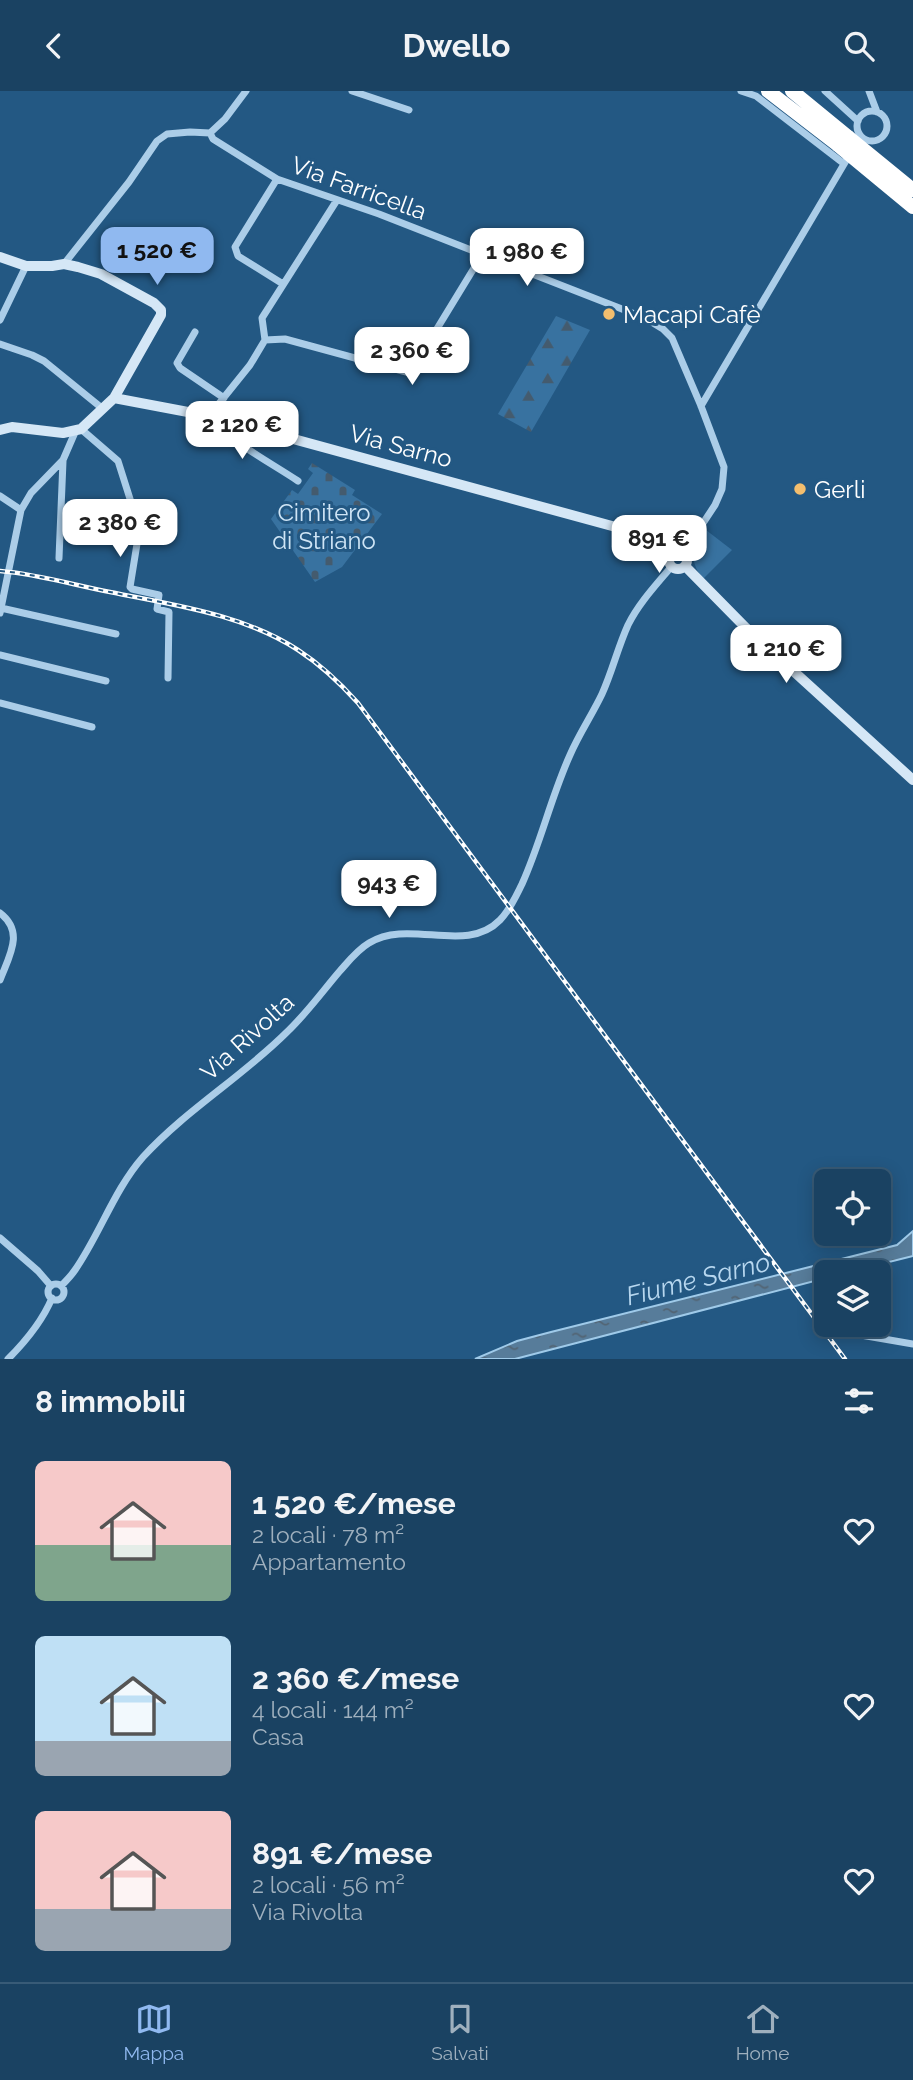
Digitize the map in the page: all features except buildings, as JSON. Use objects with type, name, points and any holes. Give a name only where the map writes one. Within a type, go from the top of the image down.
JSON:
[{"type":"highway","points":[[768,91],[913,190]]},
{"type":"highway","points":[[792,91],[913,207]]},
{"type":"main road","points":[[0,257],[26,266],[64,264],[101,274],[161,310],[161,315],[114,398],[79,429],[63,433],[12,426],[0,430]]},
{"type":"main road","name":"Via Sarno","points":[[114,398],[209,416],[623,529],[638,534],[672,560]]},
{"type":"main road","points":[[678,551],[684,552],[687,559],[685,566],[677,569],[672,560],[678,551]]},
{"type":"main road","points":[[685,566],[746,628],[913,780]]},
{"type":"street","points":[[64,264],[129,182],[157,141],[167,134],[210,133],[226,119],[246,91]]},
{"type":"street","points":[[352,91],[409,110]]},
{"type":"street","points":[[741,91],[755,96],[843,163]]},
{"type":"street","points":[[825,91],[858,121],[858,131],[863,138],[874,141],[886,132],[887,123],[877,112],[869,91]]},
{"type":"street","points":[[858,121],[868,112],[877,112]]},
{"type":"street","name":"Via Farricella","points":[[210,133],[213,139],[278,179],[379,214],[645,318],[663,329],[672,338],[724,467],[722,489],[715,505],[684,552]]},
{"type":"street","points":[[701,406],[779,277],[843,163],[863,138]]},
{"type":"street","points":[[278,179],[235,247],[238,256],[283,284]]},
{"type":"street","points":[[298,481],[231,436],[209,416],[250,365],[265,340],[262,318],[337,201]]},
{"type":"street","points":[[265,340],[285,339],[410,373],[482,255]]},
{"type":"street","points":[[0,320],[26,266]]},
{"type":"street","points":[[195,332],[177,363],[180,368],[224,398]]},
{"type":"street","points":[[0,344],[44,361],[103,409]]},
{"type":"street","points":[[116,634],[0,610],[21,510],[31,493],[63,460],[79,429],[118,461],[131,502],[142,513],[131,587],[159,595],[157,609],[169,612],[168,678]]},
{"type":"street","points":[[59,558],[63,460]]},
{"type":"street","points":[[0,496],[21,510]]},
{"type":"street","name":"Via Rivolta","points":[[61,1286],[75,1272],[125,1181],[143,1158],[175,1127],[287,1032],[367,943],[396,933],[455,936],[474,934],[487,930],[500,920],[517,895],[528,870],[570,755],[611,674],[627,628],[638,607],[672,560]]},
{"type":"street","points":[[0,655],[106,681]]},
{"type":"street","points":[[0,703],[92,727]]},
{"type":"street","points":[[0,913],[12,925],[14,941],[0,980]]},
{"type":"street","points":[[0,1238],[51,1286]]},
{"type":"street","points":[[51,1286],[61,1286],[63,1296],[59,1299],[52,1298],[48,1292],[51,1286]]},
{"type":"street","points":[[8,1359],[26,1342],[52,1298]]},
{"type":"street","points":[[872,1337],[913,1344]]},
{"type":"green space","points":[[556,316],[590,330],[531,432],[498,414]]},
{"type":"green space","name":"Cimitero di Striano","points":[[312,463],[355,490],[352,495],[382,514],[342,567],[315,582],[271,519],[292,490],[298,494],[313,473],[308,469]]},
{"type":"green space","points":[[706,530],[732,550],[703,579],[695,566],[694,554]]},
{"type":"water","name":"Fiume Sarno","points":[[913,1231],[913,1256],[891,1262],[838,1260],[897,1245]]},
{"type":"water","name":"Fiume Sarno","points":[[814,1266],[814,1281],[515,1359],[475,1359],[517,1341]]},
{"type":"railway","points":[[0,571],[42,577],[231,619],[298,650],[337,681],[358,703],[845,1359]]},
{"type":"place","name":"Macapi Cafè","points":[[609,314]]},
{"type":"place","name":"Gerli","points":[[800,489]]}]
